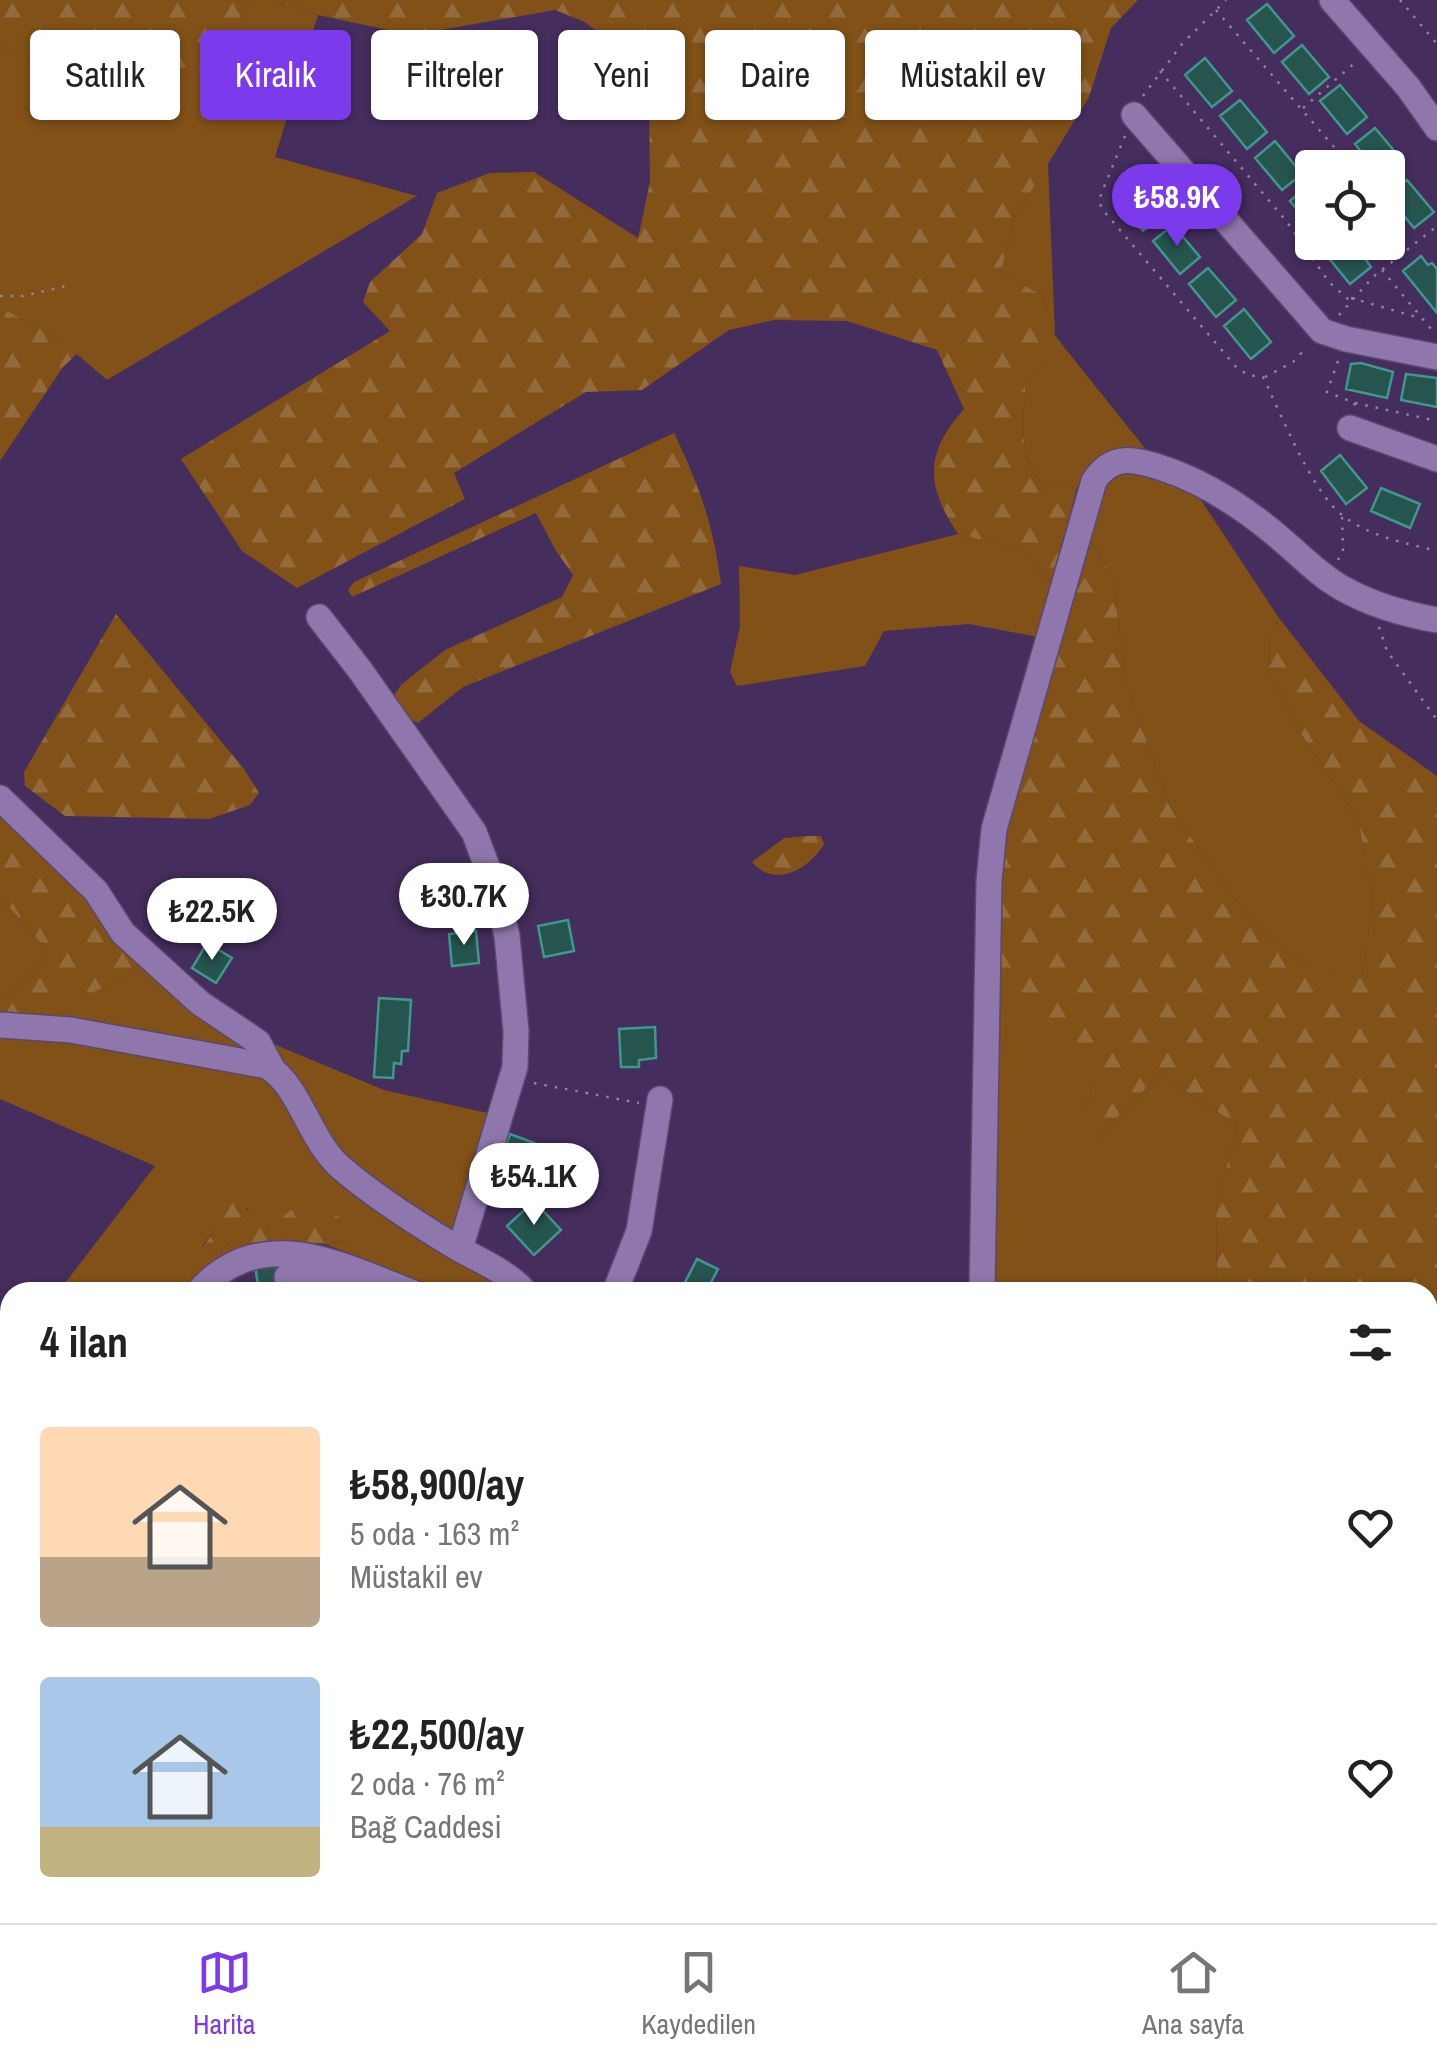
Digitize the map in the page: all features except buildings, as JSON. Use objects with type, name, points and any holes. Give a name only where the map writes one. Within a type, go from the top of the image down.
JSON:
[{"type":"street","points":[[1332,0],[1437,128]]},
{"type":"street","points":[[1134,115],[1332,335],[1437,357]]},
{"type":"street","points":[[1352,416],[1437,459]]},
{"type":"street","points":[[982,1282],[989,881],[994,828],[1094,481],[1108,466],[1129,459],[1190,477],[1246,511],[1322,575],[1379,606],[1437,620]]},
{"type":"street","points":[[319,617],[460,810],[485,856],[507,936],[516,1032],[513,1079],[499,1113],[460,1249]]},
{"type":"street","points":[[0,798],[96,890],[123,932],[200,1003],[258,1042],[273,1070],[292,1092],[315,1138],[338,1164],[514,1282]]},
{"type":"street","points":[[0,1025],[71,1030],[260,1064],[273,1070]]},
{"type":"street","points":[[619,1282],[638,1231],[660,1103]]},
{"type":"street","points":[[210,1282],[231,1264],[252,1256],[275,1254],[322,1257],[385,1282]]},
{"type":"street","points":[[287,1277],[385,1282]]},
{"type":"path","points":[[1226,0],[1148,85],[1102,192],[1100,206],[1248,375],[1264,377],[1332,335]]},
{"type":"path","points":[[1400,0],[1437,44]]},
{"type":"path","points":[[1216,10],[1337,150]]},
{"type":"path","points":[[1302,109],[1373,48]]},
{"type":"path","points":[[1160,70],[1288,222],[1329,282],[1350,299],[1422,318]]},
{"type":"path","points":[[1437,226],[1350,299],[1332,335],[1327,392],[1352,416],[1437,421]]},
{"type":"path","points":[[1429,232],[1437,233]]},
{"type":"path","points":[[1382,269],[1430,329],[1437,331]]},
{"type":"path","points":[[0,296],[23,296],[70,284]]},
{"type":"path","points":[[1264,377],[1316,482],[1342,516],[1398,541],[1437,550]]},
{"type":"path","points":[[1322,575],[1342,556],[1342,516]]},
{"type":"path","points":[[1379,606],[1380,637],[1387,651],[1437,720]]},
{"type":"path","points":[[513,1079],[660,1103]]},
{"type":"green space","points":[[0,0],[251,0],[235,30],[200,30],[200,65],[180,84],[180,30],[30,30],[30,59],[0,45]]},
{"type":"green space","points":[[251,0],[274,0],[318,15],[313,30],[235,30]]},
{"type":"green space","points":[[274,0],[1138,0],[1111,28],[1089,97],[1081,110],[1081,30],[865,30],[865,120],[1075,120],[1014,219],[1001,272],[1043,296],[1055,335],[1064,347],[1026,381],[1024,410],[1026,451],[1036,477],[1045,489],[1068,484],[1076,490],[1053,584],[1023,550],[958,534],[947,517],[935,485],[936,456],[964,409],[937,350],[847,321],[774,320],[729,330],[642,390],[586,392],[454,473],[465,499],[297,588],[242,551],[181,459],[390,331],[363,302],[370,282],[422,234],[437,193],[490,173],[534,172],[638,238],[650,182],[649,120],[685,120],[685,30],[595,30],[555,10],[441,30],[388,30],[318,15]]},
{"type":"green space","points":[[0,45],[30,59],[30,120],[180,120],[180,84],[200,65],[200,120],[286,120],[275,157],[417,196],[107,380],[58,338],[0,307]]},
{"type":"green space","points":[[1048,163],[1055,335],[1043,296],[1001,272],[1014,219]]},
{"type":"green space","points":[[0,307],[78,353],[63,367],[0,461]]},
{"type":"green space","points":[[1064,347],[1148,452],[1123,449],[1104,455],[1076,490],[1068,484],[1045,489],[1030,464],[1024,438],[1026,381]]},
{"type":"green space","points":[[674,433],[704,506],[721,584],[463,687],[418,723],[407,718],[394,695],[402,684],[445,650],[562,597],[573,575],[536,513],[352,597],[348,590],[354,582]]},
{"type":"green space","points":[[1121,473],[1139,473],[1195,491],[1279,618],[1270,635],[1268,672],[1301,734],[1358,818],[1373,904],[1362,975],[1311,971],[1250,919],[1172,811],[1126,683],[1113,578],[1090,541],[1099,490]]},
{"type":"green space","points":[[958,534],[1023,550],[1053,584],[1038,637],[969,624],[884,631],[865,666],[737,686],[730,672],[740,626],[739,566],[795,575]]},
{"type":"green space","points":[[1090,541],[1113,578],[1126,683],[1172,811],[1250,919],[1311,971],[1362,974],[1373,904],[1358,818],[1301,734],[1268,672],[1270,635],[1279,618],[1359,721],[1437,776],[1437,1282],[1217,1282],[1216,1204],[1238,1125],[1159,1075],[1095,1140],[1085,1108],[1110,1051],[1045,1042],[999,972],[1004,834]]},
{"type":"green space","points":[[116,614],[244,769],[259,793],[250,805],[209,819],[65,816],[25,786],[24,772]]},
{"type":"green space","points":[[0,807],[58,857],[144,968],[53,1009],[0,1019],[0,994],[9,995],[49,952],[0,897]]},
{"type":"green space","points":[[821,836],[824,844],[818,853],[791,873],[771,874],[752,862],[784,838]]},
{"type":"green space","points":[[0,897],[49,952],[9,995],[0,994]]},
{"type":"green space","points":[[144,968],[257,1052],[15,1020],[84,996]]},
{"type":"green space","points":[[999,972],[1111,1050],[1085,1108],[1096,1139],[1159,1075],[1238,1125],[1216,1205],[1217,1282],[990,1282]]},
{"type":"green space","points":[[0,1031],[75,1038],[259,1075],[280,1095],[326,1165],[503,1282],[422,1282],[325,1244],[347,1240],[276,1227],[269,1230],[247,1208],[220,1223],[202,1246],[214,1256],[232,1241],[257,1245],[202,1282],[66,1282],[155,1166],[0,1099]]},
{"type":"green space","points":[[264,1040],[384,1090],[492,1114],[460,1220],[451,1229],[440,1226],[341,1156],[291,1071]]},
{"type":"green space","points":[[235,1200],[269,1230],[287,1213],[303,1206],[331,1212],[352,1229],[347,1240],[325,1244],[272,1241],[257,1245],[232,1241],[214,1256],[206,1257],[202,1247]]}]
